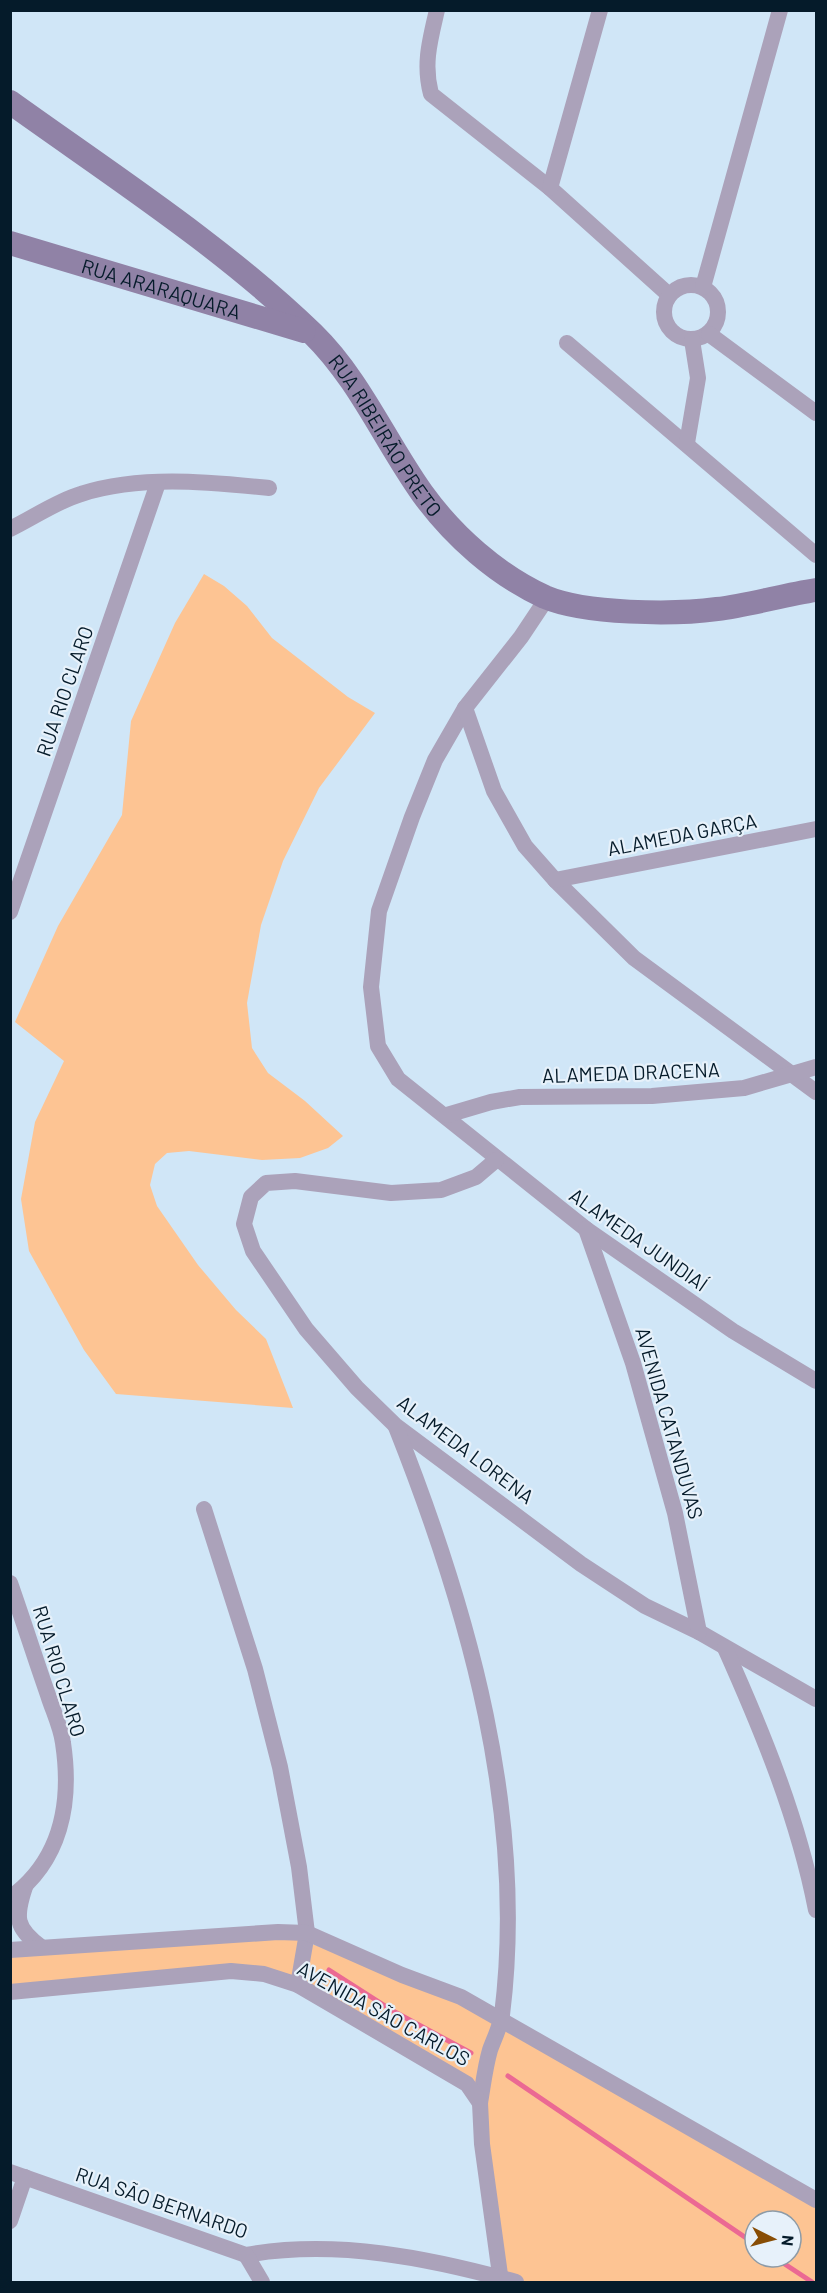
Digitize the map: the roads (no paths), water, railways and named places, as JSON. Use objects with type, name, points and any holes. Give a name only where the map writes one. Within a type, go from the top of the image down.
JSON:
[{"type":"main road","name":"RUA RIBEIRÃO PRETO","points":[[10,102],[211,247],[312,333],[341,364],[422,494],[462,540],[506,575],[547,598],[597,609],[652,612],[717,609],[816,590]]},
{"type":"main road","name":"RUA ARARAQUARA","points":[[10,243],[312,333]]},
{"type":"street","points":[[437,10],[427,56],[426,76],[431,94],[550,188],[669,295]]},
{"type":"street","points":[[550,188],[600,10]]},
{"type":"street","points":[[703,287],[780,10]]},
{"type":"street","points":[[684,285],[703,287],[711,292],[719,309],[718,319],[709,334],[692,340],[683,339],[669,328],[664,312],[669,295],[684,285]]},
{"type":"street","points":[[709,334],[816,413]]},
{"type":"street","points":[[687,443],[698,378],[692,340]]},
{"type":"street","points":[[567,343],[816,555]]},
{"type":"street","points":[[10,529],[79,494],[123,485],[205,482],[268,488]]},
{"type":"street","name":"RUA RIO CLARO","points":[[10,912],[158,483]]},
{"type":"street","name":"ALAMEDA JUNDIAÍ","points":[[547,598],[465,708],[435,760],[412,817],[379,911],[370,987],[378,1046],[398,1079],[447,1115],[496,1160],[586,1229],[733,1331],[816,1382]]},
{"type":"street","points":[[465,708],[494,790],[525,846],[555,880],[634,958],[816,1092]]},
{"type":"street","name":"ALAMEDA GARÇA","points":[[555,880],[816,829]]},
{"type":"street","points":[[10,869],[27,863]]},
{"type":"street","name":"ALAMEDA DRACENA","points":[[447,1115],[491,1102],[520,1097],[652,1096],[744,1088],[816,1067]]},
{"type":"street","name":"ALAMEDA LORENA","points":[[496,1160],[476,1177],[441,1190],[391,1192],[295,1181],[266,1183],[251,1197],[244,1224],[253,1251],[306,1329],[357,1388],[396,1426],[582,1564],[645,1606],[699,1632],[816,1699]]},
{"type":"street","name":"AVENIDA CATANDUVAS","points":[[586,1229],[607,1284],[645,1404],[675,1513],[699,1632]]},
{"type":"street","points":[[396,1426],[431,1516],[478,1678],[492,1753],[506,1875],[506,1968],[502,2018],[490,2052],[480,2103],[482,2144],[506,2281]]},
{"type":"street","points":[[204,1509],[255,1669],[280,1767],[299,1867],[307,1933],[298,1984]]},
{"type":"street","name":"RUA RIO CLARO","points":[[10,1583],[63,1742],[65,1790],[62,1823],[48,1861],[26,1887],[10,1898]]},
{"type":"street","points":[[725,1648],[778,1772],[796,1825],[816,1910]]},
{"type":"street","points":[[26,1887],[18,1907],[19,1923],[26,1936],[41,1947]]},
{"type":"street","points":[[10,1950],[278,1932],[307,1933],[402,1975],[461,1997],[502,2018],[816,2200]]},
{"type":"street","name":"AVENIDA SÃO CARLOS","points":[[10,1992],[231,1971],[264,1974],[298,1984],[467,2084],[480,2103]]},
{"type":"street","points":[[10,2221],[18,2175]]},
{"type":"street","name":"RUA SÃO BERNARDO","points":[[18,2175],[246,2255],[311,2248],[367,2251],[506,2281]]},
{"type":"street","points":[[246,2255],[262,2283]]},
{"type":"waterway","points":[[329,1970],[393,2011],[471,2053]]},
{"type":"waterway","points":[[508,2076],[743,2236]]},
{"type":"waterway","points":[[792,2269],[812,2282]]}]
